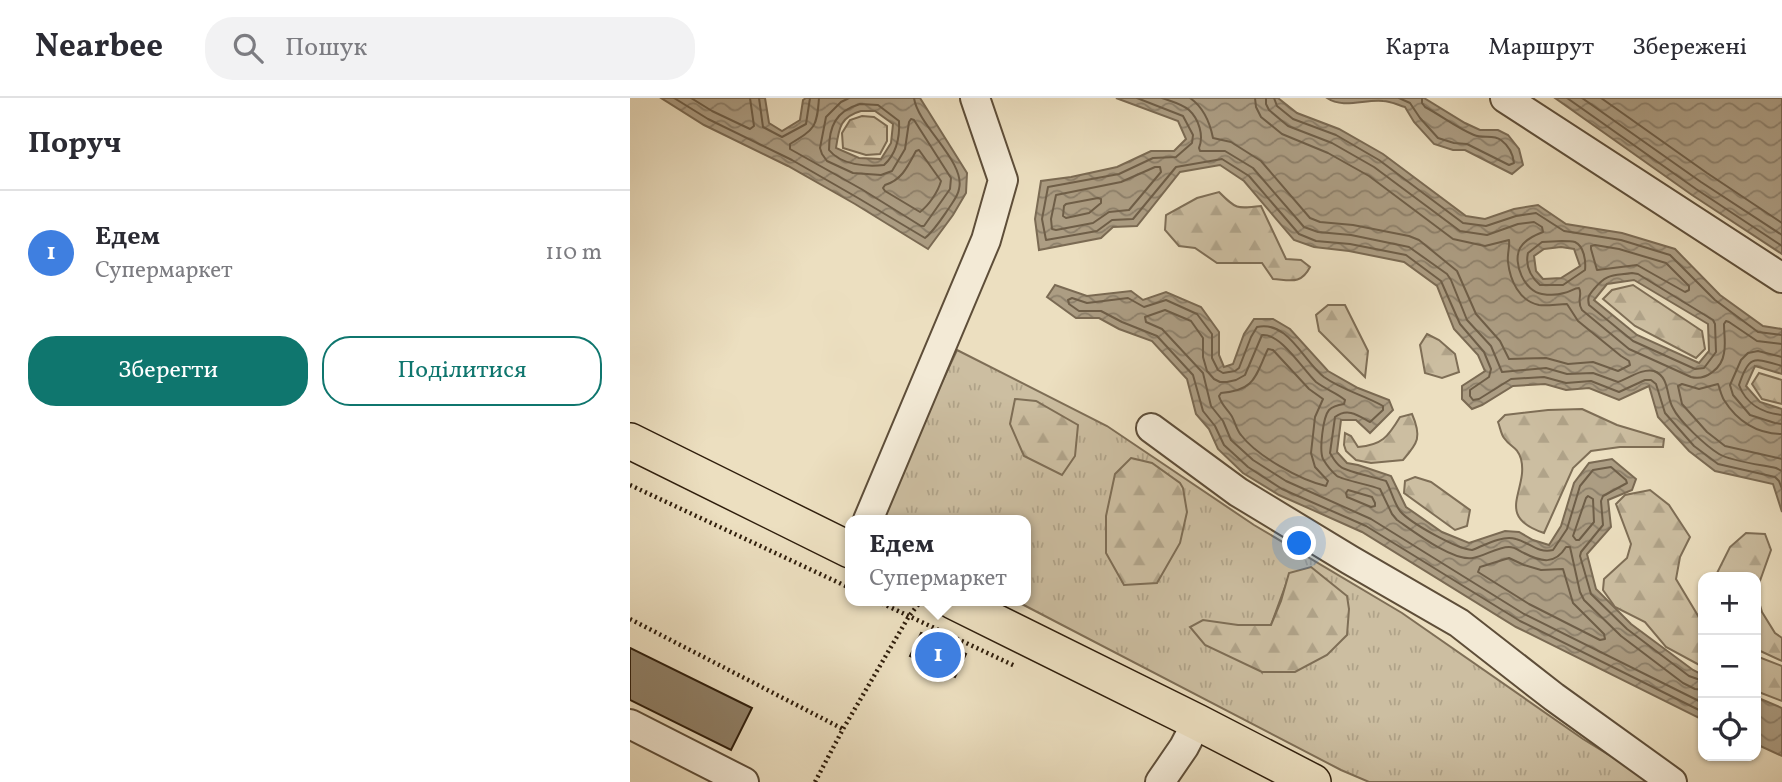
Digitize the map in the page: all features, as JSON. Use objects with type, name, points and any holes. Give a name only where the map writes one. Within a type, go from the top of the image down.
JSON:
[{"type":"main road","points":[[630,441],[845,548]]},
{"type":"main road","points":[[963,606],[1313,782]]},
{"type":"street","points":[[870,515],[986,240],[1003,180],[975,98]]},
{"type":"street","points":[[1505,98],[1782,278]]},
{"type":"street","points":[[1150,428],[1238,492],[1459,622],[1554,697],[1672,782]]},
{"type":"street","points":[[1160,782],[1197,722]]},
{"type":"street","points":[[630,724],[743,782]]},
{"type":"path","points":[[630,485],[845,586]]},
{"type":"path","points":[[888,606],[909,615]]},
{"type":"path","points":[[815,782],[843,729],[917,606]]},
{"type":"path","points":[[630,619],[843,729]]},
{"type":"green space","points":[[862,116],[874,117],[887,126],[887,141],[880,154],[866,155],[843,148],[842,133],[850,120]]},
{"type":"green space","points":[[1219,192],[1237,206],[1261,206],[1286,259],[1301,260],[1310,267],[1307,273],[1294,280],[1273,279],[1262,263],[1217,263],[1195,248],[1179,246],[1165,230],[1166,215],[1197,198]]},
{"type":"green space","points":[[1633,285],[1702,331],[1705,349],[1696,358],[1635,326],[1603,299],[1612,290]]},
{"type":"green space","points":[[1328,305],[1345,305],[1368,351],[1365,377],[1319,331],[1316,315]]},
{"type":"green space","points":[[1427,334],[1455,354],[1459,372],[1442,378],[1425,373],[1420,345]]},
{"type":"green space","points":[[957,350],[1107,426],[1254,525],[1402,613],[1583,739],[1653,782],[1369,782],[1026,606],[1031,606],[1031,515],[880,515]],"holes":[[[1290,573],[1262,672],[1238,625],[1271,625]]]},
{"type":"green space","points":[[1759,373],[1782,380],[1782,404],[1762,399],[1752,384]]},
{"type":"green space","points":[[1015,399],[1036,401],[1078,425],[1075,456],[1062,475],[1024,456],[1010,424]]},
{"type":"green space","points":[[1582,409],[1617,425],[1664,439],[1663,447],[1620,447],[1591,451],[1573,468],[1544,533],[1520,519],[1516,510],[1521,481],[1521,459],[1503,436],[1498,422],[1505,415]]},
{"type":"green space","points":[[1412,414],[1418,434],[1412,449],[1403,460],[1371,463],[1356,460],[1346,451],[1345,433],[1351,436],[1358,447],[1373,444],[1388,435],[1400,417]]},
{"type":"green space","points":[[1131,458],[1152,463],[1183,488],[1187,512],[1180,543],[1157,583],[1124,585],[1106,553],[1106,516],[1115,474]]},
{"type":"green space","points":[[1415,477],[1431,482],[1470,510],[1467,526],[1455,530],[1404,493],[1405,481]]},
{"type":"green space","points":[[1650,490],[1669,505],[1690,537],[1680,557],[1676,579],[1698,616],[1698,664],[1666,647],[1645,622],[1615,607],[1603,590],[1604,579],[1627,558],[1631,544],[1616,504],[1625,495]]},
{"type":"green space","points":[[1746,533],[1765,534],[1771,550],[1761,578],[1761,572],[1718,572],[1730,547]]},
{"type":"green space","points":[[1311,567],[1347,596],[1347,635],[1327,655],[1295,672],[1262,672],[1205,645],[1190,627],[1203,620],[1238,625],[1271,625],[1289,573]]},
{"type":"green space","points":[[1761,609],[1775,633],[1782,638],[1782,661],[1761,651]]},
{"type":"green space","points":[[1761,658],[1782,666],[1782,701],[1761,693]]},
{"type":"water","points":[[661,98],[765,98],[769,123],[782,131],[800,120],[803,100],[806,98],[920,98],[967,173],[966,193],[928,249],[788,166],[704,125]],"holes":[[[861,111],[875,111],[893,124],[891,143],[881,159],[859,158],[836,148],[842,124],[849,116]]]},
{"type":"water","points":[[1116,98],[1278,98],[1297,113],[1339,129],[1383,154],[1466,216],[1485,219],[1514,209],[1538,205],[1566,224],[1622,233],[1675,249],[1720,295],[1763,326],[1782,329],[1782,374],[1755,366],[1746,386],[1760,402],[1782,409],[1782,512],[1773,484],[1715,471],[1689,451],[1658,417],[1649,386],[1619,400],[1589,388],[1566,390],[1545,384],[1513,386],[1472,409],[1462,399],[1462,386],[1485,371],[1478,355],[1454,329],[1437,286],[1404,262],[1314,247],[1294,240],[1244,181],[1220,165],[1180,172],[1137,226],[1113,227],[1101,238],[1039,250],[1035,219],[1041,181],[1117,167],[1151,151],[1174,151],[1186,139],[1178,121]],"holes":[[[1544,249],[1574,249],[1580,266],[1561,278],[1543,279],[1536,271],[1534,256]],[[1634,280],[1708,324],[1709,351],[1699,363],[1637,335],[1594,300],[1607,284]]]},
{"type":"water","points":[[1327,98],[1424,98],[1480,130],[1498,130],[1508,135],[1519,149],[1523,165],[1512,174],[1465,150],[1453,150],[1434,144],[1414,122],[1405,107],[1386,101],[1340,103]]},
{"type":"water","points":[[1555,98],[1782,98],[1782,254],[1692,195]]},
{"type":"water","points":[[1055,285],[1087,296],[1131,291],[1143,300],[1166,292],[1201,307],[1219,332],[1219,355],[1224,367],[1233,364],[1244,334],[1254,319],[1273,319],[1290,329],[1328,371],[1358,388],[1389,400],[1393,410],[1370,433],[1356,420],[1341,420],[1337,452],[1347,463],[1391,476],[1406,507],[1442,532],[1469,543],[1505,531],[1519,532],[1549,545],[1561,526],[1574,483],[1589,463],[1612,459],[1636,479],[1632,490],[1608,500],[1611,527],[1587,554],[1596,589],[1631,624],[1698,672],[1698,718],[1516,627],[1362,532],[1279,495],[1243,473],[1218,449],[1209,429],[1196,414],[1187,379],[1152,341],[1119,329],[1099,318],[1076,318],[1047,297]]},
{"type":"water","points":[[1761,699],[1782,708],[1782,756],[1761,746]]},
{"type":"building","points":[[921,633],[966,654],[955,677],[910,656]]},
{"type":"building","points":[[630,648],[752,708],[731,750],[630,700]]},
{"type":"place","name":"Едем","points":[[938,655]]}]
